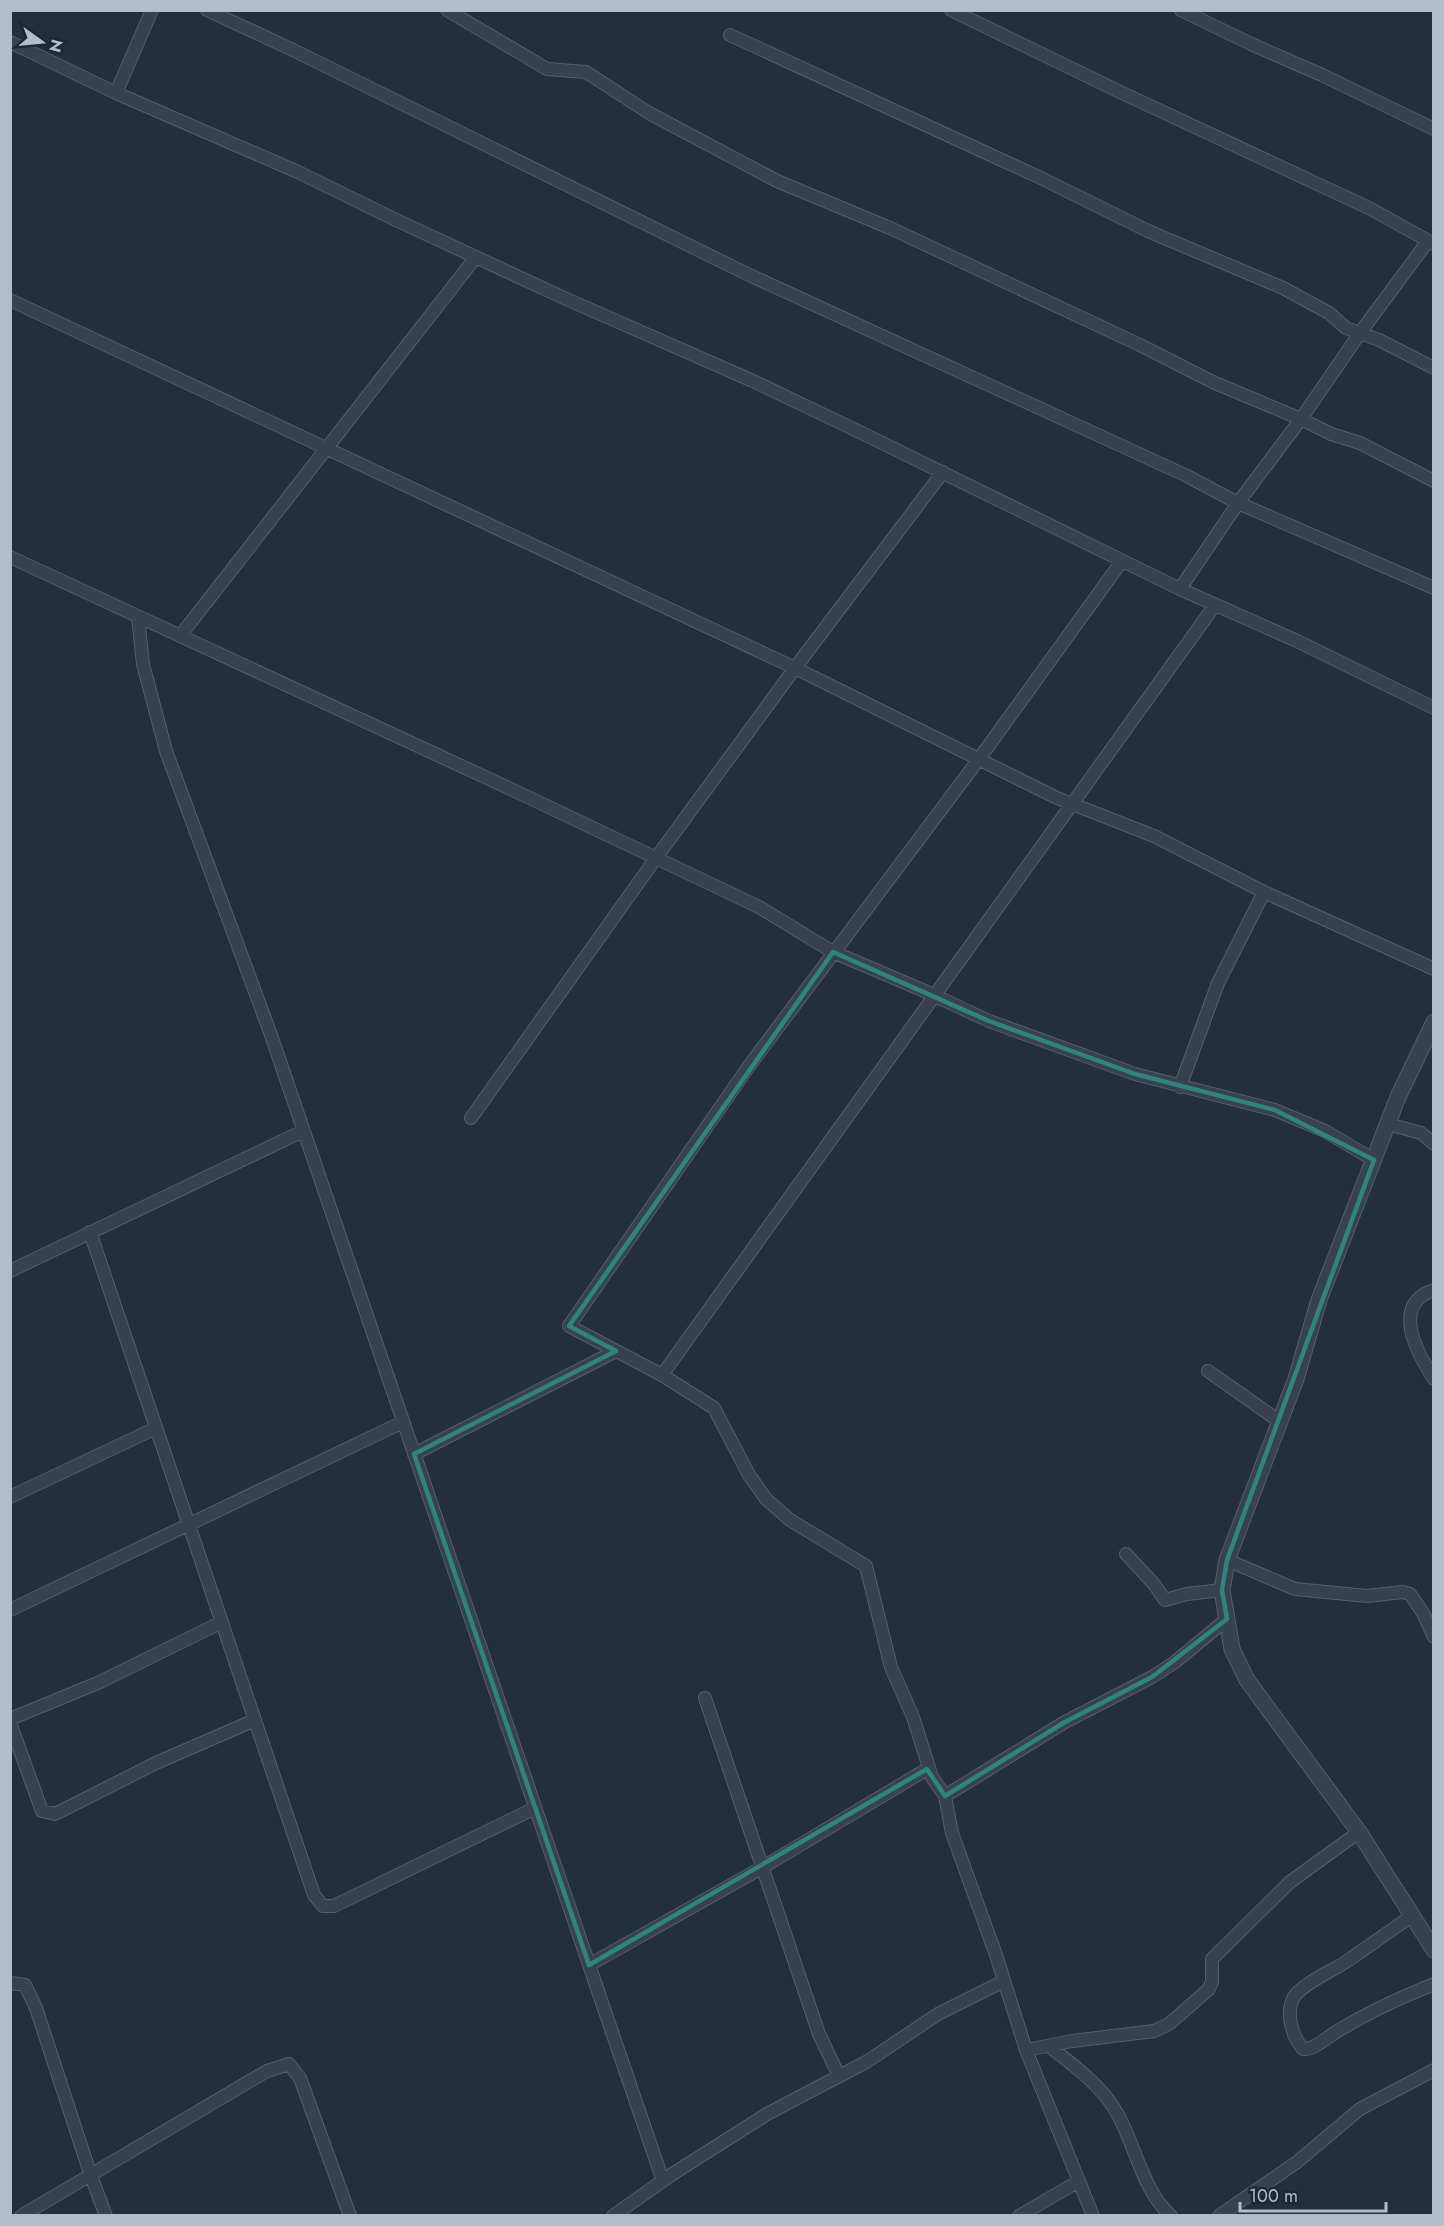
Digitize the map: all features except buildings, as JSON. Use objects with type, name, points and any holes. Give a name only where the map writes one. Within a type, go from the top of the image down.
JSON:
[{"type":"street","points":[[116,93],[152,10]]},
{"type":"street","points":[[207,10],[302,54],[745,273],[1185,475],[1238,503],[1434,588]]},
{"type":"street","points":[[447,10],[547,69],[586,72],[649,113],[777,182],[890,228],[1138,344],[1215,383],[1331,434],[1360,443],[1434,481]]},
{"type":"street","points":[[951,10],[1369,208],[1431,242],[1360,333],[1301,419],[1238,503],[1180,589]]},
{"type":"street","points":[[1181,10],[1434,129]]},
{"type":"street","points":[[730,35],[1043,179],[1148,231],[1283,288],[1329,313],[1346,328],[1379,339],[1434,368]]},
{"type":"street","points":[[10,42],[116,93],[298,172],[641,334],[753,381],[1180,589],[1297,641],[1434,708]]},
{"type":"street","points":[[180,636],[476,257]]},
{"type":"street","points":[[10,300],[795,668],[1022,781],[1154,836],[1264,892],[1434,969]]},
{"type":"street","points":[[471,1118],[656,858],[795,668],[943,472]]},
{"type":"street","points":[[10,557],[656,858],[759,907],[834,952],[989,1021],[1135,1074],[1275,1110],[1325,1131],[1374,1160]]},
{"type":"street","points":[[1093,2216],[1026,2050],[952,1833],[945,1796],[932,1777],[913,1717],[891,1667],[866,1566],[790,1520],[766,1498],[749,1475],[714,1408],[662,1375],[569,1326],[749,1066],[979,759],[1122,561]]},
{"type":"street","points":[[662,1375],[1215,605]]},
{"type":"street","points":[[138,617],[143,664],[166,751],[271,1035],[663,2181]]},
{"type":"street","points":[[1180,1087],[1218,983],[1264,892]]},
{"type":"street","points":[[1432,1026],[1388,1124],[1319,1300],[1296,1379],[1227,1560],[1222,1590],[1232,1649],[1247,1680],[1359,1832],[1434,1950]]},
{"type":"street","points":[[1388,1124],[1421,1133],[1434,1144]]},
{"type":"street","points":[[10,1271],[303,1131]]},
{"type":"street","points":[[90,1232],[314,1896],[323,1906],[333,1906],[535,1808]]},
{"type":"street","points":[[1434,1290],[1423,1293],[1416,1299],[1410,1332],[1434,1379]]},
{"type":"street","points":[[414,1454],[616,1351]]},
{"type":"street","points":[[1208,1371],[1279,1421]]},
{"type":"street","points":[[10,1610],[403,1422]]},
{"type":"street","points":[[10,1497],[156,1428]]},
{"type":"street","points":[[1126,1554],[1166,1600],[1187,1594],[1222,1590]]},
{"type":"street","points":[[1227,1560],[1295,1589],[1367,1596],[1403,1592],[1410,1594],[1423,1613],[1434,1637]]},
{"type":"street","points":[[945,1796],[1065,1722],[1152,1677],[1175,1662],[1227,1619]]},
{"type":"street","points":[[10,1719],[100,1682],[222,1622]]},
{"type":"street","points":[[705,1698],[819,2034],[839,2076]]},
{"type":"street","points":[[10,1723],[42,1811],[55,1814],[156,1763],[255,1720]]},
{"type":"street","points":[[589,1965],[763,1867],[929,1768]]},
{"type":"street","points":[[1026,2050],[1135,2035],[1154,2031],[1168,2024],[1208,1990],[1212,1982],[1212,1959],[1290,1882],[1359,1832]]},
{"type":"street","points":[[1412,1916],[1303,1988],[1295,1996],[1290,2012],[1295,2040],[1303,2049],[1310,2049],[1390,2002],[1434,1984]]},
{"type":"street","points":[[613,2216],[767,2114],[868,2061],[938,2014],[1004,1981]]},
{"type":"street","points":[[10,1983],[25,1985],[36,2008],[106,2216]]},
{"type":"street","points":[[1049,2046],[1087,2078],[1110,2102],[1134,2148],[1151,2191],[1162,2208],[1171,2216]]},
{"type":"street","points":[[21,2216],[267,2071],[289,2064],[300,2078],[350,2216]]},
{"type":"street","points":[[1219,2216],[1297,2162],[1360,2109],[1434,2070]]},
{"type":"street","points":[[1019,2216],[1079,2181]]},
{"type":"highlighted area","points":[[833,952],[989,1021],[1135,1074],[1275,1110],[1374,1160],[1227,1560],[1222,1590],[1227,1619],[1152,1677],[1065,1722],[945,1796],[927,1769],[589,1965],[414,1454],[616,1351],[569,1326]]}]
